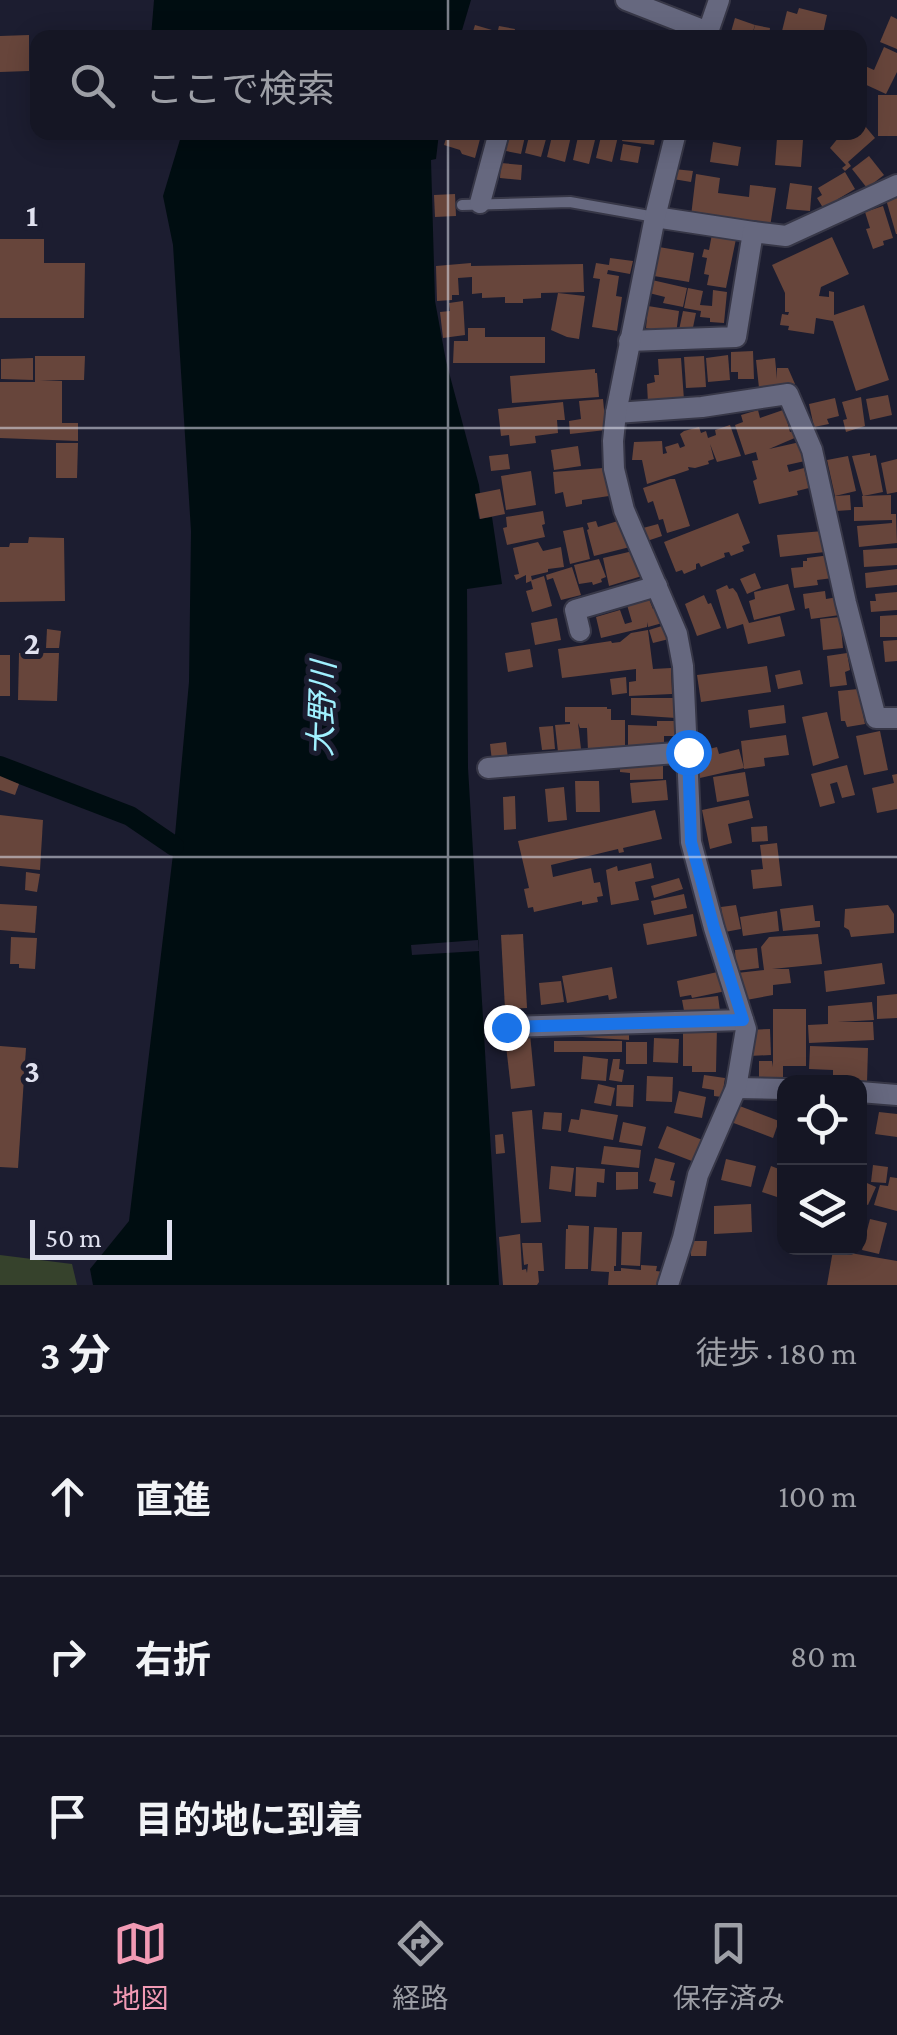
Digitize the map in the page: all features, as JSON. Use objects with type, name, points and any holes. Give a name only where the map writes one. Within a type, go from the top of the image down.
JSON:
[{"type":"street","points":[[626,0],[695,30]]},
{"type":"street","points":[[709,30],[719,0]]},
{"type":"street","points":[[471,204],[496,140]]},
{"type":"street","points":[[668,1285],[698,1175],[736,1088],[746,1029],[691,842],[684,666],[677,634],[624,510],[614,468],[616,412],[674,140]]},
{"type":"street","points":[[655,216],[786,236],[897,185]]},
{"type":"street","points":[[629,341],[736,337],[752,232]]},
{"type":"street","points":[[616,412],[702,407],[788,394],[812,450],[876,718],[897,718]]},
{"type":"street","points":[[580,630],[575,610],[657,586]]},
{"type":"street","points":[[488,768],[688,752]]},
{"type":"street","points":[[506,1027],[743,1020]]},
{"type":"street","points":[[736,1088],[777,1089]]},
{"type":"street","points":[[867,1093],[897,1095]]},
{"type":"lane","points":[[471,204],[570,202],[655,216]]},
{"type":"green space","points":[[0,1255],[72,1264],[77,1285],[0,1285]]},
{"type":"water","points":[[154,0],[471,0],[462,30],[152,30]]},
{"type":"water","name":"大野川","points":[[180,140],[438,140],[436,159],[431,160],[435,301],[446,361],[479,485],[480,493],[475,494],[479,519],[492,517],[502,584],[467,589],[468,768],[499,1285],[93,1285],[90,1269],[129,1221],[174,846],[189,682],[191,531],[173,245],[163,196]]},
{"type":"pier","points":[[478,940],[479,951],[412,955],[411,945]]},
{"type":"building","points":[[799,8],[827,15],[824,30],[782,30],[787,11],[797,14]]},
{"type":"building","points":[[891,16],[897,19],[897,49],[880,42]]},
{"type":"building","points":[[735,18],[755,25],[753,30],[732,30]]},
{"type":"building","points":[[29,35],[29,71],[0,72],[0,36]]},
{"type":"building","points":[[884,47],[897,53],[897,72],[886,94],[867,85],[867,67],[874,70]]},
{"type":"building","points":[[878,95],[897,95],[897,136],[878,136]]},
{"type":"building","points":[[867,128],[875,138],[848,162],[851,166],[845,171],[842,168],[846,165],[830,148],[836,140],[867,140]]},
{"type":"building","points":[[446,140],[480,140],[475,158],[444,145]]},
{"type":"building","points":[[504,140],[524,140],[521,154],[501,150]]},
{"type":"building","points":[[528,140],[546,140],[541,157],[525,153]]},
{"type":"building","points":[[551,140],[570,140],[565,162],[547,157]]},
{"type":"building","points":[[577,140],[595,140],[589,164],[573,160]]},
{"type":"building","points":[[600,140],[617,140],[612,162],[596,158]]},
{"type":"building","points":[[622,140],[655,140],[654,145]]},
{"type":"building","points":[[777,140],[803,140],[801,167],[775,165]]},
{"type":"building","points":[[713,142],[741,147],[738,166],[710,162]]},
{"type":"building","points":[[623,144],[641,147],[638,163],[620,160]]},
{"type":"building","points":[[869,156],[884,175],[867,188],[852,169]]},
{"type":"building","points":[[501,163],[522,165],[521,180],[500,178]]},
{"type":"building","points":[[674,169],[693,171],[691,182],[673,179]]},
{"type":"building","points":[[845,172],[855,189],[825,211],[817,198],[822,195],[818,188]]},
{"type":"building","points":[[696,174],[720,178],[718,193],[749,197],[750,185],[776,188],[770,227],[691,216]]},
{"type":"building","points":[[790,183],[812,186],[810,211],[786,209]]},
{"type":"building","points":[[897,192],[897,234],[896,234],[885,196]]},
{"type":"building","points":[[455,194],[456,216],[435,217],[434,195]]},
{"type":"building","points":[[883,206],[893,238],[873,249],[865,212]]},
{"type":"building","points":[[712,234],[736,239],[726,288],[707,285],[709,275],[704,274],[707,258],[702,257],[704,249],[709,250]]},
{"type":"building","points":[[832,237],[849,274],[821,287],[819,296],[829,297],[829,291],[834,292],[834,315],[864,305],[889,380],[856,391],[833,321],[816,318],[814,334],[780,325],[782,314],[789,312],[785,312],[785,293],[772,265]]},
{"type":"building","points":[[0,239],[44,239],[44,263],[85,263],[84,318],[0,318]]},
{"type":"building","points":[[659,247],[694,253],[689,282],[654,276]]},
{"type":"building","points":[[610,258],[633,261],[630,274],[608,270],[607,274],[619,276],[616,296],[622,297],[617,331],[592,327],[600,279],[593,278],[596,263],[609,265]]},
{"type":"building","points":[[583,264],[584,292],[541,293],[541,298],[523,299],[523,303],[505,303],[505,297],[482,298],[482,293],[472,294],[472,277],[458,278],[459,295],[452,295],[452,300],[437,301],[436,266]]},
{"type":"building","points":[[652,280],[687,288],[683,307],[663,303],[665,297],[649,293]]},
{"type":"building","points":[[688,288],[703,291],[700,305],[712,306],[713,290],[727,292],[724,323],[710,322],[710,318],[700,317],[701,311],[684,308]]},
{"type":"building","points":[[558,293],[585,296],[579,339],[551,330]]},
{"type":"building","points":[[463,301],[465,335],[443,338],[440,312],[450,311],[449,303]]},
{"type":"building","points":[[648,306],[679,311],[676,334],[646,328]]},
{"type":"building","points":[[683,311],[696,313],[692,332],[679,330]]},
{"type":"building","points":[[468,328],[485,328],[485,337],[545,337],[545,363],[453,363],[454,341],[468,341]]},
{"type":"building","points":[[753,351],[754,379],[738,379],[738,372],[731,372],[731,352]]},
{"type":"building","points":[[728,355],[730,380],[708,382],[706,358]]},
{"type":"building","points":[[35,356],[85,356],[84,380],[40,380],[62,381],[62,423],[78,423],[78,441],[0,438],[0,382],[35,382]]},
{"type":"building","points":[[704,356],[706,387],[686,388],[684,357]]},
{"type":"building","points":[[33,358],[33,380],[1,379],[1,359]]},
{"type":"building","points":[[681,358],[684,400],[648,403],[647,384],[655,382],[654,375],[659,375],[658,359]]},
{"type":"building","points":[[775,358],[777,379],[777,368],[788,368],[795,384],[759,388],[756,360]]},
{"type":"building","points":[[595,369],[599,397],[512,403],[510,376]]},
{"type":"building","points":[[888,395],[892,415],[870,420],[866,399]]},
{"type":"building","points":[[861,397],[865,426],[846,432],[842,402]]},
{"type":"building","points":[[835,398],[839,416],[827,419],[829,424],[814,427],[809,404]]},
{"type":"building","points":[[603,399],[606,430],[570,434],[569,421],[581,419],[579,401]]},
{"type":"building","points":[[563,402],[565,420],[557,420],[558,433],[535,436],[536,443],[510,446],[509,435],[501,436],[498,409]]},
{"type":"building","points":[[758,410],[760,418],[783,410],[785,413],[790,432],[795,430],[797,437],[769,449],[800,442],[805,461],[787,465],[789,472],[804,468],[809,488],[797,491],[798,495],[759,504],[753,481],[757,479],[752,461],[758,460],[756,452],[745,455],[735,425],[743,422],[741,415]]},
{"type":"building","points":[[730,425],[741,456],[717,462],[710,444],[714,459],[709,464],[688,467],[689,470],[647,484],[642,460],[632,460],[634,442],[662,441],[663,454],[667,453],[665,447],[678,443],[680,448],[685,446],[680,434],[684,431],[699,427],[708,438],[716,435],[715,430]]},
{"type":"building","points":[[56,443],[78,443],[77,478],[56,478]]},
{"type":"building","points":[[578,446],[581,466],[554,470],[551,450]]},
{"type":"building","points":[[508,454],[510,469],[491,471],[489,456]]},
{"type":"building","points":[[876,455],[883,492],[863,496],[852,456]]},
{"type":"building","points":[[848,456],[856,491],[835,496],[827,460]]},
{"type":"building","points":[[897,459],[897,492],[887,494],[881,463]]},
{"type":"building","points":[[603,468],[609,496],[566,507],[563,492],[555,494],[553,472]]},
{"type":"building","points":[[531,471],[536,505],[506,510],[501,476]]},
{"type":"building","points":[[675,479],[690,526],[667,533],[663,519],[659,520],[653,501],[648,503],[643,488]]},
{"type":"building","points":[[500,489],[505,514],[480,519],[475,494]]},
{"type":"building","points":[[850,495],[851,510],[836,511],[835,496]]},
{"type":"building","points":[[891,495],[897,543],[859,547],[857,526],[892,520],[854,521],[854,507],[863,507],[862,496]]},
{"type":"building","points":[[543,511],[545,537],[507,545],[503,528],[507,527],[506,517]]},
{"type":"building","points":[[738,513],[750,543],[742,546],[744,551],[731,556],[724,553],[725,557],[701,567],[696,564],[696,569],[684,574],[682,570],[676,572],[664,542]]},
{"type":"building","points":[[596,521],[598,527],[618,521],[619,525],[624,524],[630,547],[594,556],[587,523]]},
{"type":"building","points":[[658,524],[662,536],[647,541],[643,528]]},
{"type":"building","points":[[583,527],[590,559],[570,564],[563,531]]},
{"type":"building","points":[[823,531],[825,552],[780,557],[777,535]]},
{"type":"building","points":[[29,537],[64,538],[65,601],[0,602],[0,547],[28,543]]},
{"type":"building","points":[[538,542],[543,551],[561,547],[564,567],[531,576],[532,580],[544,576],[552,606],[532,612],[526,591],[533,589],[531,581],[526,583],[526,575],[516,580],[514,575],[519,574],[513,548]]},
{"type":"building","points":[[897,548],[897,565],[864,567],[863,550]]},
{"type":"building","points":[[633,551],[642,576],[609,586],[603,558]]},
{"type":"building","points":[[830,555],[833,578],[817,580],[818,585],[794,588],[791,568],[803,567],[807,558]]},
{"type":"building","points":[[599,559],[606,577],[602,582],[579,584],[574,565]]},
{"type":"building","points":[[572,567],[581,595],[561,600],[553,578],[547,580],[546,575]]},
{"type":"building","points":[[897,569],[897,585],[866,588],[865,573]]},
{"type":"building","points":[[755,573],[761,588],[747,594],[740,579]]},
{"type":"building","points":[[788,584],[795,610],[754,620],[749,601],[755,599],[754,592]]},
{"type":"building","points":[[727,585],[737,593],[749,623],[780,616],[785,636],[748,644],[743,624],[727,629],[716,590]]},
{"type":"building","points":[[825,591],[826,599],[838,597],[840,615],[811,619],[803,594]]},
{"type":"building","points":[[897,592],[897,610],[871,612],[870,601],[876,601],[875,594]]},
{"type":"building","points":[[704,595],[721,628],[697,636],[685,604]]},
{"type":"building","points":[[649,599],[653,609],[660,607],[666,622],[648,627],[647,622],[647,627],[601,638],[596,617],[620,610],[625,624],[632,622],[627,605]]},
{"type":"building","points":[[897,615],[897,637],[880,637],[880,616]]},
{"type":"building","points":[[840,617],[843,648],[823,650],[820,619]]},
{"type":"building","points":[[557,618],[561,640],[535,645],[531,623]]},
{"type":"building","points":[[665,625],[669,639],[653,643],[649,630]]},
{"type":"building","points":[[47,629],[61,631],[59,648],[46,648]]},
{"type":"building","points":[[648,630],[653,669],[671,668],[672,694],[629,696],[629,682],[636,681],[636,669],[562,678],[558,649],[620,642],[631,633]]},
{"type":"building","points":[[897,640],[897,661],[885,662],[883,641]]},
{"type":"building","points":[[530,649],[533,667],[508,672],[505,653]]},
{"type":"building","points":[[19,653],[59,653],[57,701],[18,700]]},
{"type":"building","points":[[847,653],[847,685],[830,687],[827,656]]},
{"type":"building","points":[[0,655],[10,655],[10,696],[0,696]]},
{"type":"building","points":[[767,666],[771,692],[701,702],[697,675]]},
{"type":"building","points":[[800,670],[803,684],[778,689],[775,675]]},
{"type":"building","points":[[626,677],[627,693],[612,695],[610,679]]},
{"type":"building","points":[[858,689],[865,724],[847,727],[841,721],[838,691]]},
{"type":"building","points":[[631,698],[676,698],[676,718],[631,715]]},
{"type":"building","points":[[784,705],[786,723],[750,728],[748,710]]},
{"type":"building","points":[[565,707],[611,709],[611,720],[625,720],[625,751],[588,751],[587,728],[580,728],[578,723],[581,749],[558,752],[555,725],[570,724],[565,722]]},
{"type":"building","points":[[827,712],[839,758],[813,766],[802,717]]},
{"type":"building","points":[[657,721],[675,721],[675,736],[664,736],[664,747],[628,747],[628,725],[657,726]]},
{"type":"building","points":[[553,726],[555,749],[542,750],[539,727]]},
{"type":"building","points":[[880,731],[888,770],[864,775],[856,736]]},
{"type":"building","points":[[786,735],[789,755],[764,758],[765,766],[744,769],[741,741]]},
{"type":"building","points":[[506,742],[508,759],[492,761],[490,744]]},
{"type":"building","points":[[717,747],[719,754],[739,749],[744,768],[700,778],[697,764],[704,762],[701,751]]},
{"type":"building","points":[[620,763],[663,764],[663,779],[630,780],[630,773],[620,772]]},
{"type":"building","points":[[847,765],[855,795],[842,798],[837,782],[830,784],[835,803],[820,807],[811,774]]},
{"type":"building","points":[[745,772],[749,796],[717,802],[713,777]]},
{"type":"building","points":[[897,774],[897,809],[877,813],[872,788],[894,783],[892,775]]},
{"type":"building","points":[[0,776],[19,784],[15,795],[0,790]]},
{"type":"building","points":[[666,780],[668,800],[632,803],[630,783]]},
{"type":"building","points":[[575,781],[599,781],[600,812],[576,812]]},
{"type":"building","points":[[564,787],[567,820],[548,822],[545,789]]},
{"type":"building","points":[[515,796],[516,829],[504,830],[503,797]]},
{"type":"building","points":[[749,800],[753,818],[728,824],[732,843],[710,849],[702,810]]},
{"type":"building","points":[[655,810],[662,839],[623,848],[624,852],[619,853],[618,849],[551,865],[553,877],[591,868],[594,883],[600,882],[603,896],[597,897],[598,902],[582,905],[582,901],[534,912],[533,907],[528,908],[524,889],[529,888],[518,841]]},
{"type":"building","points":[[0,815],[43,820],[40,870],[0,866]]},
{"type":"building","points":[[767,826],[768,841],[752,842],[751,827]]},
{"type":"building","points":[[777,843],[782,886],[753,889],[751,870],[763,869],[760,845]]},
{"type":"building","points":[[651,863],[654,878],[635,882],[639,900],[611,905],[606,870]]},
{"type":"building","points":[[26,872],[40,874],[37,892],[25,890]]},
{"type":"building","points":[[679,878],[683,889],[654,898],[651,886]]},
{"type":"building","points":[[684,894],[687,908],[654,915],[651,901]]},
{"type":"building","points":[[0,904],[37,906],[35,933],[0,930]]},
{"type":"building","points":[[736,905],[741,929],[725,932],[721,907]]},
{"type":"building","points":[[813,905],[820,927],[783,931],[780,909]]},
{"type":"building","points":[[888,905],[894,914],[894,933],[851,937],[844,927],[845,909]]},
{"type":"building","points":[[777,911],[779,931],[743,936],[740,917]]},
{"type":"building","points":[[693,914],[697,936],[647,945],[643,924]]},
{"type":"building","points":[[523,934],[527,1008],[505,1009],[501,935]]},
{"type":"building","points":[[818,934],[822,964],[772,969],[789,969],[791,983],[773,985],[773,995],[741,1001],[737,973],[764,970],[761,947],[769,937]]},
{"type":"building","points":[[11,937],[37,938],[35,969],[10,964]]},
{"type":"building","points":[[757,948],[759,968],[736,971],[735,950]]},
{"type":"building","points":[[882,963],[885,984],[826,992],[824,971]]},
{"type":"building","points":[[612,967],[617,998],[609,1000],[608,995],[567,1003],[562,976]]},
{"type":"building","points":[[722,971],[726,991],[680,997],[677,981]]},
{"type":"building","points":[[561,981],[564,1002],[541,1005],[539,983]]},
{"type":"building","points":[[897,994],[897,1018],[877,1019],[877,996]]},
{"type":"building","points":[[718,996],[720,1011],[685,1016],[682,1000]]},
{"type":"building","points":[[872,1002],[874,1020],[838,1022],[873,1022],[874,1040],[809,1043],[808,1025],[828,1024],[828,1006]]},
{"type":"building","points":[[773,1009],[806,1009],[806,1066],[783,1066],[783,1075],[759,1077],[759,1061],[772,1061],[773,1067]]},
{"type":"building","points":[[629,1025],[629,1040],[536,1034]]},
{"type":"building","points":[[700,1026],[717,1026],[716,1072],[692,1072],[692,1066],[683,1066],[683,1033],[700,1033]]},
{"type":"building","points":[[770,1029],[771,1055],[749,1056],[748,1030]]},
{"type":"building","points":[[530,1034],[535,1086],[511,1089],[505,1037]]},
{"type":"building","points":[[654,1038],[679,1039],[678,1063],[653,1062]]},
{"type":"building","points":[[554,1041],[622,1041],[622,1052],[554,1052]]},
{"type":"building","points":[[626,1042],[647,1042],[647,1064],[626,1064]]},
{"type":"building","points":[[0,1046],[26,1048],[18,1168],[0,1167]]},
{"type":"building","points":[[810,1046],[868,1048],[867,1083],[867,1075],[833,1075],[833,1070],[809,1069]]},
{"type":"building","points":[[583,1056],[608,1059],[606,1081],[581,1079]]},
{"type":"building","points":[[613,1059],[620,1059],[619,1069],[624,1070],[622,1082],[609,1080]]},
{"type":"building","points":[[704,1075],[725,1078],[722,1097],[714,1096],[714,1090],[702,1088]]},
{"type":"building","points":[[647,1076],[673,1077],[672,1102],[646,1101]]},
{"type":"building","points":[[598,1084],[615,1088],[611,1106],[594,1103]]},
{"type":"building","points":[[617,1085],[634,1085],[633,1107],[616,1106]]},
{"type":"building","points":[[679,1091],[706,1097],[702,1118],[674,1113]]},
{"type":"building","points":[[737,1105],[777,1120],[777,1127],[773,1138],[731,1122]]},
{"type":"building","points":[[581,1109],[618,1115],[613,1140],[568,1132],[571,1119],[579,1120]]},
{"type":"building","points":[[532,1110],[541,1222],[521,1223],[512,1112]]},
{"type":"building","points":[[544,1112],[562,1113],[561,1131],[542,1129]]},
{"type":"building","points":[[879,1112],[897,1114],[897,1137],[875,1134]]},
{"type":"building","points":[[623,1122],[646,1127],[642,1146],[619,1142]]},
{"type":"building","points":[[667,1126],[705,1141],[697,1163],[658,1148]]},
{"type":"building","points":[[503,1134],[505,1153],[496,1154],[495,1135]]},
{"type":"building","points":[[604,1146],[641,1150],[639,1168],[601,1164]]},
{"type":"building","points":[[655,1158],[675,1163],[670,1180],[675,1181],[672,1197],[653,1193],[656,1183],[649,1181]]},
{"type":"building","points":[[726,1159],[756,1166],[751,1187],[721,1180]]},
{"type":"building","points":[[873,1165],[888,1167],[886,1183],[871,1182]]},
{"type":"building","points":[[551,1166],[574,1168],[571,1192],[549,1189]]},
{"type":"building","points":[[771,1166],[777,1168],[777,1197],[762,1192]]},
{"type":"building","points":[[576,1167],[605,1169],[604,1183],[597,1182],[596,1197],[575,1196]]},
{"type":"building","points":[[616,1172],[638,1172],[638,1189],[616,1190]]},
{"type":"building","points":[[890,1177],[897,1178],[897,1211],[874,1205],[880,1185],[888,1186]]},
{"type":"building","points":[[867,1183],[876,1187],[867,1205]]},
{"type":"building","points":[[751,1204],[752,1232],[714,1234],[714,1206]]},
{"type":"building","points":[[870,1219],[887,1223],[879,1254],[867,1251]]},
{"type":"building","points":[[568,1225],[589,1226],[588,1269],[565,1269]]},
{"type":"building","points":[[594,1227],[617,1228],[614,1271],[657,1266],[656,1271],[665,1272],[664,1285],[608,1285],[609,1272],[591,1271]]},
{"type":"building","points":[[622,1232],[642,1232],[640,1266],[621,1265]]},
{"type":"building","points":[[520,1234],[522,1270],[527,1273],[528,1264],[524,1265],[522,1243],[542,1243],[544,1271],[538,1271],[537,1285],[503,1285],[499,1237]]},
{"type":"building","points":[[691,1241],[707,1241],[706,1256],[691,1256]]},
{"type":"building","points":[[832,1255],[897,1261],[897,1285],[827,1285]]},
{"type":"waterway","points":[[0,766],[130,816],[174,846]]},
{"type":"route","points":[[506,1027],[743,1020],[691,842],[688,752]]}]
